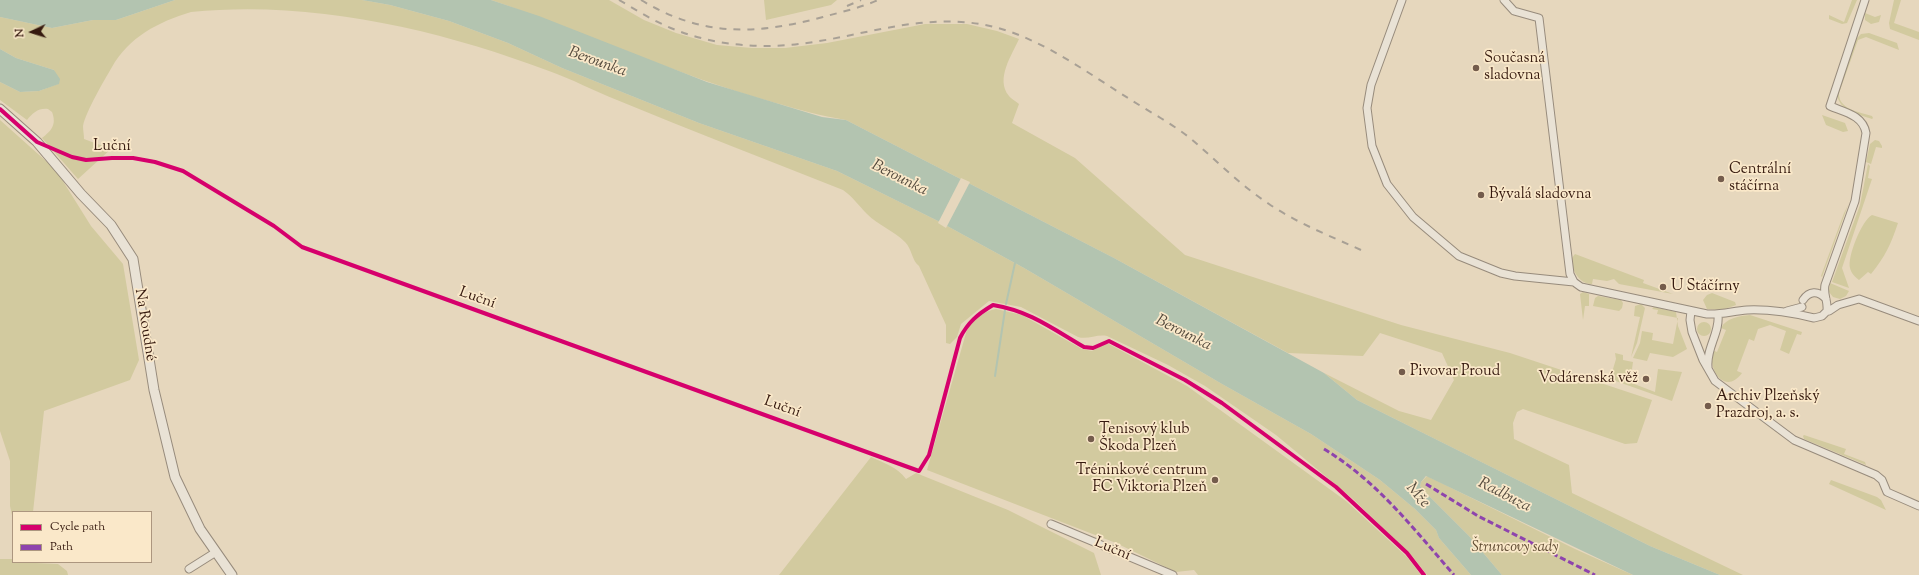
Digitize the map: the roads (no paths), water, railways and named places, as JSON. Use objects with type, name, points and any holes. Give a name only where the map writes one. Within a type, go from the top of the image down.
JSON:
[{"type":"street","points":[[1402,0],[1371,85],[1367,108],[1372,146],[1387,184],[1413,217],[1459,256],[1501,273],[1515,276],[1574,282]]},
{"type":"street","points":[[1504,0],[1514,11],[1539,18],[1570,274],[1574,282],[1581,287],[1691,311],[1718,314],[1746,310],[1777,312],[1818,318],[1838,305],[1859,299],[1919,321]]},
{"type":"street","points":[[1777,312],[1793,311],[1802,304],[1807,295],[1820,291],[1824,286],[1855,201],[1866,133],[1862,122],[1857,118],[1830,106],[1865,0]]},
{"type":"street","name":"Na Roudné","points":[[0,109],[37,142],[81,194],[111,224],[133,258],[154,390],[175,477],[200,530],[232,575]]},
{"type":"street","points":[[1824,286],[1827,311]]},
{"type":"street","points":[[1815,293],[1820,293],[1830,302],[1838,305]]},
{"type":"street","points":[[1802,304],[1803,311],[1810,317]]},
{"type":"street","points":[[1691,311],[1690,320],[1692,332],[1714,381],[1794,440],[1876,475],[1882,480],[1887,492],[1919,506]]},
{"type":"street","points":[[1709,370],[1708,350],[1718,325],[1718,314]]},
{"type":"street","name":"Luční","points":[[1051,524],[1173,575]]},
{"type":"street","points":[[189,570],[216,552]]},
{"type":"water","points":[[0,0],[175,0],[116,20],[93,20],[52,28],[0,17]]},
{"type":"water","points":[[362,0],[491,0],[539,16],[707,82],[822,117],[846,120],[1114,258],[1324,373],[1357,400],[1650,546],[1720,575],[1633,575],[1426,476],[1421,482],[1420,486],[1423,490],[1469,536],[1502,575],[1471,575],[1439,538],[1436,530],[1415,509],[1380,480],[1311,434],[1222,384],[1024,268],[938,221],[837,171],[699,123],[562,68],[508,43],[449,21],[390,5]]},
{"type":"water","points":[[0,49],[16,58],[54,70],[60,79],[59,84],[39,91],[20,92],[0,82]]},
{"type":"waterway","points":[[1006,304],[1015,263]]},
{"type":"waterway","points":[[995,376],[1005,310]]},
{"type":"railway","points":[[619,0],[656,21],[696,37],[752,46],[807,43],[925,22],[949,21],[973,23],[1015,33],[1032,40],[1065,58],[1175,127],[1190,138],[1248,189],[1280,211],[1314,229],[1361,250]]},
{"type":"railway","points":[[641,0],[686,21],[730,29],[775,27],[798,23],[850,10],[878,0]]},
{"type":"railway","points":[[847,6],[861,0]]},
{"type":"place","name":"Současná sladovna","points":[[1476,68]]},
{"type":"place","name":"Centrální stáčírna","points":[[1721,179]]},
{"type":"place","name":"Bývalá sladovna","points":[[1481,195]]},
{"type":"place","name":"U Stáčírny","points":[[1663,287]]},
{"type":"place","name":"Pivovar Proud","points":[[1402,372]]},
{"type":"place","name":"Vodárenská věž","points":[[1646,379]]},
{"type":"place","name":"Archiv Plzeňský Prazdroj, a. s.","points":[[1708,406]]},
{"type":"place","name":"Tenisový klub Škoda Plzeň","points":[[1091,439]]},
{"type":"place","name":"Tréninkové centrum FC Viktoria Plzeň","points":[[1215,480]]},
{"type":"water label","name":"Berounka","points":[[597,63]]},
{"type":"water label","name":"Berounka","points":[[899,179]]},
{"type":"water label","name":"Berounka","points":[[1183,334]]},
{"type":"water label","name":"Mže","points":[[1417,496]]},
{"type":"water label","name":"Radbuza","points":[[1504,496]]},
{"type":"park label","name":"Štruncovy sady","points":[[1515,548]]}]
